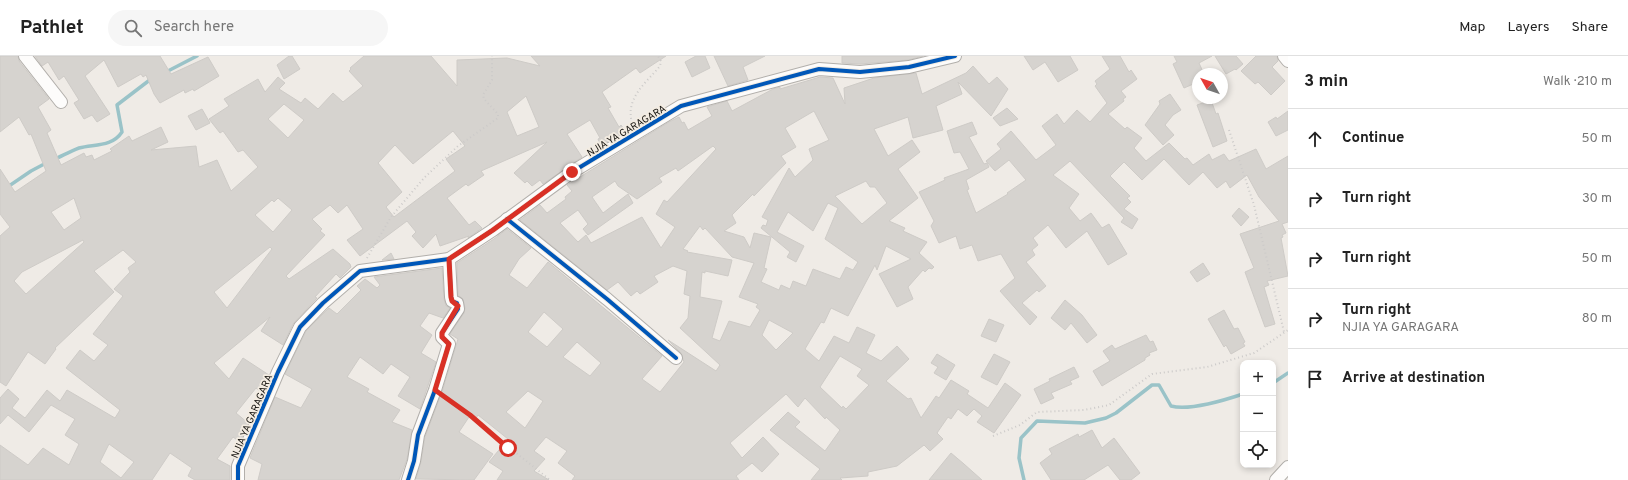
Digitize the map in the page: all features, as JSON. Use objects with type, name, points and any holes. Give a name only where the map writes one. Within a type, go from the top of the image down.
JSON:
[{"type":"street","points":[[25,56],[61,102]]},
{"type":"street","name":"NJIA YA GARAGARA","points":[[238,480],[238,466],[278,372],[300,327],[323,303],[360,271],[449,259],[572,172],[681,106],[819,68],[860,72],[910,67],[955,56]]},
{"type":"street","points":[[1284,56],[1288,61]]},
{"type":"street","points":[[507,219],[607,299],[676,358]]},
{"type":"street","points":[[408,480],[414,462],[418,435],[435,390],[449,344],[442,337],[442,333],[458,306],[452,301],[451,297],[449,259]]},
{"type":"street","points":[[1276,480],[1288,467]]},
{"type":"path","points":[[360,271],[391,217],[424,178],[458,146],[498,118],[498,114],[484,99],[483,95],[492,80],[492,56]]},
{"type":"path","points":[[635,133],[629,113],[634,97],[660,66],[661,61],[658,56]]},
{"type":"path","points":[[1229,130],[1254,205],[1284,332]]},
{"type":"path","points":[[992,436],[1020,425],[1037,412],[1084,410],[1109,405],[1152,374],[1207,367],[1254,353],[1288,330]]},
{"type":"path","points":[[435,390],[456,404],[508,448],[550,480]]},
{"type":"building","points":[[0,56],[18,56],[19,61],[49,99],[38,107],[51,130],[47,133],[61,165],[84,153],[86,157],[92,155],[94,160],[112,151],[110,149],[129,136],[132,141],[161,127],[168,142],[151,150],[196,146],[199,167],[217,160],[231,191],[258,167],[243,150],[238,152],[223,131],[220,133],[209,119],[229,106],[224,99],[258,79],[265,92],[278,77],[285,83],[279,89],[301,103],[305,98],[318,109],[333,93],[343,102],[363,86],[349,71],[351,69],[350,68],[364,56],[431,56],[457,86],[457,60],[507,58],[540,66],[531,56],[666,56],[640,73],[636,68],[602,92],[611,107],[608,108],[619,127],[621,125],[625,131],[601,146],[598,139],[600,138],[590,120],[567,134],[582,157],[543,184],[540,180],[532,186],[527,181],[525,183],[514,173],[547,142],[481,171],[484,175],[468,186],[466,184],[447,198],[469,225],[475,221],[482,228],[468,238],[469,236],[440,246],[436,234],[423,248],[412,236],[416,232],[407,221],[360,256],[347,240],[363,229],[347,205],[338,213],[330,205],[312,219],[322,229],[320,231],[325,235],[286,276],[289,279],[333,249],[350,264],[351,267],[340,278],[336,274],[315,297],[317,298],[293,324],[283,345],[261,331],[270,317],[214,363],[229,379],[243,358],[269,375],[260,391],[256,388],[236,413],[248,423],[240,442],[233,437],[217,459],[230,466],[230,480],[195,480],[188,476],[192,468],[170,453],[152,480],[0,480],[0,445],[28,465],[43,448],[69,465],[79,444],[65,435],[75,419],[51,405],[29,432],[8,415],[0,424],[0,398],[8,389],[19,399],[12,408],[25,418],[47,390],[60,401],[67,390],[115,418],[120,410],[66,368],[80,350],[94,361],[108,345],[93,334],[123,296],[114,289],[130,272],[128,268],[136,262],[123,250],[94,271],[114,292],[55,348],[56,349],[45,364],[28,352],[6,386],[0,382],[0,236],[10,227],[0,214],[0,169],[15,192],[46,171],[31,134],[29,135],[19,117],[0,132]],"holes":[[[526,96],[539,127],[517,136],[507,112]],[[284,104],[304,120],[288,138],[268,119]],[[453,131],[465,146],[446,159],[455,171],[394,217],[386,207],[402,192],[378,163],[395,145],[413,164]],[[74,198],[81,218],[64,230],[51,212]],[[278,198],[292,210],[273,232],[255,215],[272,200],[274,202]],[[83,240],[84,242],[26,294],[14,281],[22,272]],[[270,247],[272,249],[227,308],[214,292]],[[109,444],[134,462],[121,478],[100,462]]]},
{"type":"building","points":[[35,56],[160,56],[171,74],[208,57],[219,76],[194,91],[193,89],[185,93],[184,90],[160,103],[154,94],[146,75],[143,77],[141,74],[118,87],[104,60],[85,76],[110,114],[97,122],[92,115],[84,119],[74,103],[79,100],[64,76],[59,80],[48,62],[42,66]]},
{"type":"building","points":[[289,56],[292,56],[300,69],[284,79],[277,65]]},
{"type":"building","points":[[696,56],[705,56],[710,68],[692,77],[685,62]]},
{"type":"building","points":[[714,56],[765,56],[743,67],[748,80],[728,86]]},
{"type":"building","points":[[842,56],[923,56],[908,60],[860,64],[842,63]]},
{"type":"building","points":[[1024,56],[1070,56],[1078,70],[1058,82],[1045,62],[1033,70]]},
{"type":"building","points":[[1102,56],[1120,56],[1129,72],[1131,70],[1137,79],[1121,91],[1126,97],[1123,99],[1124,101],[1108,114],[1125,129],[1127,127],[1142,138],[1134,148],[1146,161],[1169,143],[1193,165],[1209,154],[1212,160],[1224,154],[1229,161],[1256,149],[1266,169],[1288,156],[1288,222],[1282,224],[1286,233],[1282,235],[1283,237],[1281,238],[1288,276],[1267,281],[1269,285],[1264,287],[1275,324],[1265,327],[1245,272],[1254,268],[1240,234],[1279,221],[1259,197],[1247,175],[1230,188],[1226,181],[1217,188],[1203,172],[1189,185],[1164,159],[1142,180],[1124,162],[1110,176],[1130,196],[1127,198],[1131,202],[1124,209],[1138,219],[1132,229],[1121,222],[1124,218],[1070,161],[1053,175],[1079,194],[1069,208],[1080,221],[1091,213],[1102,228],[1109,224],[1127,254],[1108,265],[1087,231],[1066,248],[1048,225],[1033,238],[1038,245],[1032,250],[1035,255],[1026,262],[1046,286],[1039,292],[1037,290],[1022,303],[1037,317],[1030,325],[1000,291],[1015,278],[1001,254],[978,261],[972,245],[960,249],[956,236],[939,243],[931,226],[934,221],[919,192],[945,180],[944,178],[969,169],[960,152],[954,153],[947,131],[972,122],[977,134],[969,137],[984,164],[987,163],[989,167],[966,180],[969,189],[967,190],[976,213],[1008,194],[1007,193],[1026,180],[1009,160],[995,171],[986,161],[1001,149],[997,144],[1011,131],[1036,160],[1056,145],[1042,126],[1057,114],[1064,124],[1077,110],[1090,122],[1107,103],[1095,86],[1097,84],[1095,81],[1110,69]]},
{"type":"building","points":[[1174,56],[1212,56],[1199,63],[1201,68],[1192,68],[1192,85],[1184,88],[1173,64],[1177,62]]},
{"type":"building","points":[[1215,56],[1236,56],[1243,64],[1236,70],[1235,69],[1228,73],[1228,68],[1222,68]]},
{"type":"building","points":[[1256,56],[1277,56],[1278,61],[1272,67],[1285,81],[1271,95],[1258,82],[1255,84],[1241,71]]},
{"type":"building","points":[[973,66],[989,84],[997,77],[1008,89],[991,116],[958,82],[962,94],[936,106],[943,130],[913,138],[908,117],[874,129],[888,156],[912,140],[920,152],[898,169],[918,198],[889,221],[905,228],[903,231],[927,242],[919,253],[934,267],[932,269],[929,268],[925,272],[923,270],[908,287],[913,299],[897,307],[879,274],[911,259],[886,246],[877,270],[875,265],[848,316],[831,308],[824,323],[821,322],[805,349],[819,361],[834,336],[849,343],[857,327],[875,335],[866,353],[881,361],[897,346],[909,359],[886,381],[908,399],[911,398],[921,418],[936,396],[939,398],[951,380],[969,391],[967,394],[988,408],[1005,383],[1021,395],[994,433],[977,422],[982,416],[974,409],[967,416],[958,409],[951,419],[948,417],[937,433],[943,439],[930,451],[924,445],[897,466],[868,472],[868,476],[840,478],[842,480],[811,480],[820,469],[770,430],[788,412],[800,422],[795,427],[825,451],[840,430],[826,417],[825,419],[805,398],[798,407],[786,394],[730,443],[742,458],[763,437],[779,454],[762,472],[752,463],[736,476],[739,480],[572,480],[575,476],[558,463],[567,451],[546,437],[534,451],[545,459],[534,471],[549,480],[497,480],[503,471],[489,462],[508,439],[478,415],[476,418],[471,414],[459,432],[493,454],[474,480],[416,479],[421,462],[425,437],[442,392],[458,339],[450,334],[464,313],[465,308],[463,299],[458,295],[457,263],[507,229],[531,248],[519,259],[509,275],[527,288],[548,262],[662,356],[642,379],[660,392],[684,362],[681,353],[668,340],[716,371],[720,365],[680,328],[688,318],[690,296],[684,294],[687,271],[673,266],[654,276],[658,282],[640,294],[637,291],[631,296],[618,282],[607,290],[520,220],[540,205],[547,213],[566,199],[565,197],[572,191],[567,185],[669,122],[679,117],[682,123],[684,122],[688,130],[712,116],[707,107],[727,101],[732,111],[773,89],[780,87],[780,89],[820,77],[833,78],[845,104],[844,88],[874,78],[916,73],[922,94],[966,73]],"holes":[[[814,111],[829,140],[809,149],[813,160],[795,177],[789,168],[762,217],[768,220],[766,226],[763,225],[761,228],[790,252],[787,257],[796,262],[804,246],[777,232],[788,212],[813,231],[828,203],[838,208],[825,239],[858,262],[853,270],[846,267],[840,279],[813,269],[806,286],[793,281],[790,289],[781,285],[779,290],[761,282],[767,269],[764,268],[771,237],[754,233],[750,248],[744,237],[724,231],[736,223],[732,215],[753,194],[754,196],[786,163],[781,156],[796,147],[785,128]],[[713,146],[716,149],[667,202],[664,200],[656,214],[675,227],[661,248],[642,217],[591,243],[586,235],[578,242],[560,223],[578,210],[588,224],[583,229],[588,235],[633,203],[628,194],[603,213],[592,197],[615,181],[618,186],[637,199],[662,182],[659,178],[676,168],[678,171]],[[866,181],[870,187],[875,187],[887,203],[862,224],[835,196]],[[700,226],[703,230],[705,228],[732,257],[754,263],[739,297],[758,304],[756,307],[760,310],[750,327],[729,321],[720,341],[712,338],[722,301],[700,297],[702,272],[705,273],[705,271],[728,276],[732,260],[687,252],[688,251],[683,249]],[[544,312],[563,329],[547,347],[528,332]],[[769,320],[793,333],[776,350],[762,335]],[[577,342],[601,363],[590,376],[563,357]],[[840,356],[862,369],[857,376],[869,385],[846,409],[843,406],[842,408],[820,387]],[[528,391],[543,401],[525,428],[506,412]]]},
{"type":"building","points":[[1170,94],[1181,110],[1173,115],[1165,125],[1174,135],[1163,145],[1145,125],[1160,104],[1159,101]]},
{"type":"building","points":[[1212,104],[1216,114],[1218,113],[1227,141],[1213,147],[1197,105]]},
{"type":"building","points":[[1007,108],[1018,119],[1000,126],[993,118]]},
{"type":"building","points":[[202,109],[210,123],[196,130],[188,116]]},
{"type":"building","points":[[1288,111],[1288,130],[1276,136],[1268,122],[1276,117],[1277,119]]},
{"type":"building","points":[[1239,208],[1249,217],[1241,226],[1232,216]]},
{"type":"building","points":[[391,253],[394,259],[382,260]]},
{"type":"building","points":[[1203,263],[1210,274],[1197,282],[1190,272]]},
{"type":"building","points":[[442,268],[444,299],[446,306],[450,308],[443,318],[429,313],[420,326],[432,335],[421,353],[436,362],[420,409],[398,396],[410,377],[391,364],[383,374],[360,357],[347,377],[369,389],[367,392],[400,410],[392,422],[412,430],[407,459],[399,480],[258,480],[262,464],[250,458],[275,397],[301,408],[312,389],[285,374],[306,331],[329,308],[337,314],[361,290],[357,286],[365,279],[377,288],[380,285],[374,277]]},
{"type":"building","points":[[1065,300],[1082,315],[1097,335],[1087,343],[1071,323],[1065,330],[1051,318]]},
{"type":"building","points":[[1224,310],[1234,329],[1238,328],[1245,342],[1243,343],[1245,346],[1231,354],[1226,345],[1224,347],[1208,319]]},
{"type":"building","points":[[989,319],[1004,325],[996,342],[981,336]]},
{"type":"building","points":[[1146,335],[1150,342],[1153,341],[1157,350],[1149,353],[1150,355],[1145,358],[1145,360],[1102,386],[1093,371],[1110,361],[1103,351],[1112,345],[1115,349]]},
{"type":"building","points":[[937,354],[955,365],[946,380],[934,373],[938,367],[931,363]]},
{"type":"building","points":[[994,354],[1010,362],[997,385],[981,377]]},
{"type":"building","points":[[1074,367],[1079,377],[1070,381],[1072,384],[1051,393],[1054,398],[1041,404],[1034,389],[1050,381],[1049,379]]},
{"type":"building","points":[[1092,430],[1102,448],[1114,438],[1140,473],[1131,480],[1120,480],[1108,465],[1084,480],[1051,480],[1040,463],[1052,454],[1049,449],[1078,434],[1079,437]]},
{"type":"building","points":[[951,453],[964,464],[982,480],[929,480]]},
{"type":"waterway","points":[[166,72],[197,56]]},
{"type":"waterway","points":[[53,160],[79,148],[108,143],[118,137],[122,132],[117,105],[151,79]]},
{"type":"waterway","points":[[0,192],[31,171],[48,162]]},
{"type":"waterway","points":[[1276,381],[1288,373]]},
{"type":"waterway","points":[[1024,480],[1019,458],[1021,438],[1037,421],[1085,423],[1106,418],[1116,413],[1152,385],[1159,385],[1171,406],[1179,407],[1197,406],[1240,395]]},
{"type":"cycle path","points":[[238,480],[238,466],[278,372],[300,327],[323,303],[360,271],[449,259],[493,230],[572,172],[681,106],[819,69],[860,72],[909,67],[955,56]]},
{"type":"cycle path","points":[[507,219],[607,299],[676,358]]},
{"type":"cycle path","points":[[408,480],[414,461],[418,435],[435,390],[449,344],[442,337],[442,333],[458,309],[457,303],[452,301],[451,297],[449,259]]},
{"type":"route","points":[[508,448],[470,415],[435,390],[449,344],[442,337],[442,333],[458,309],[457,303],[452,301],[451,297],[449,259],[493,230],[572,172]]}]
